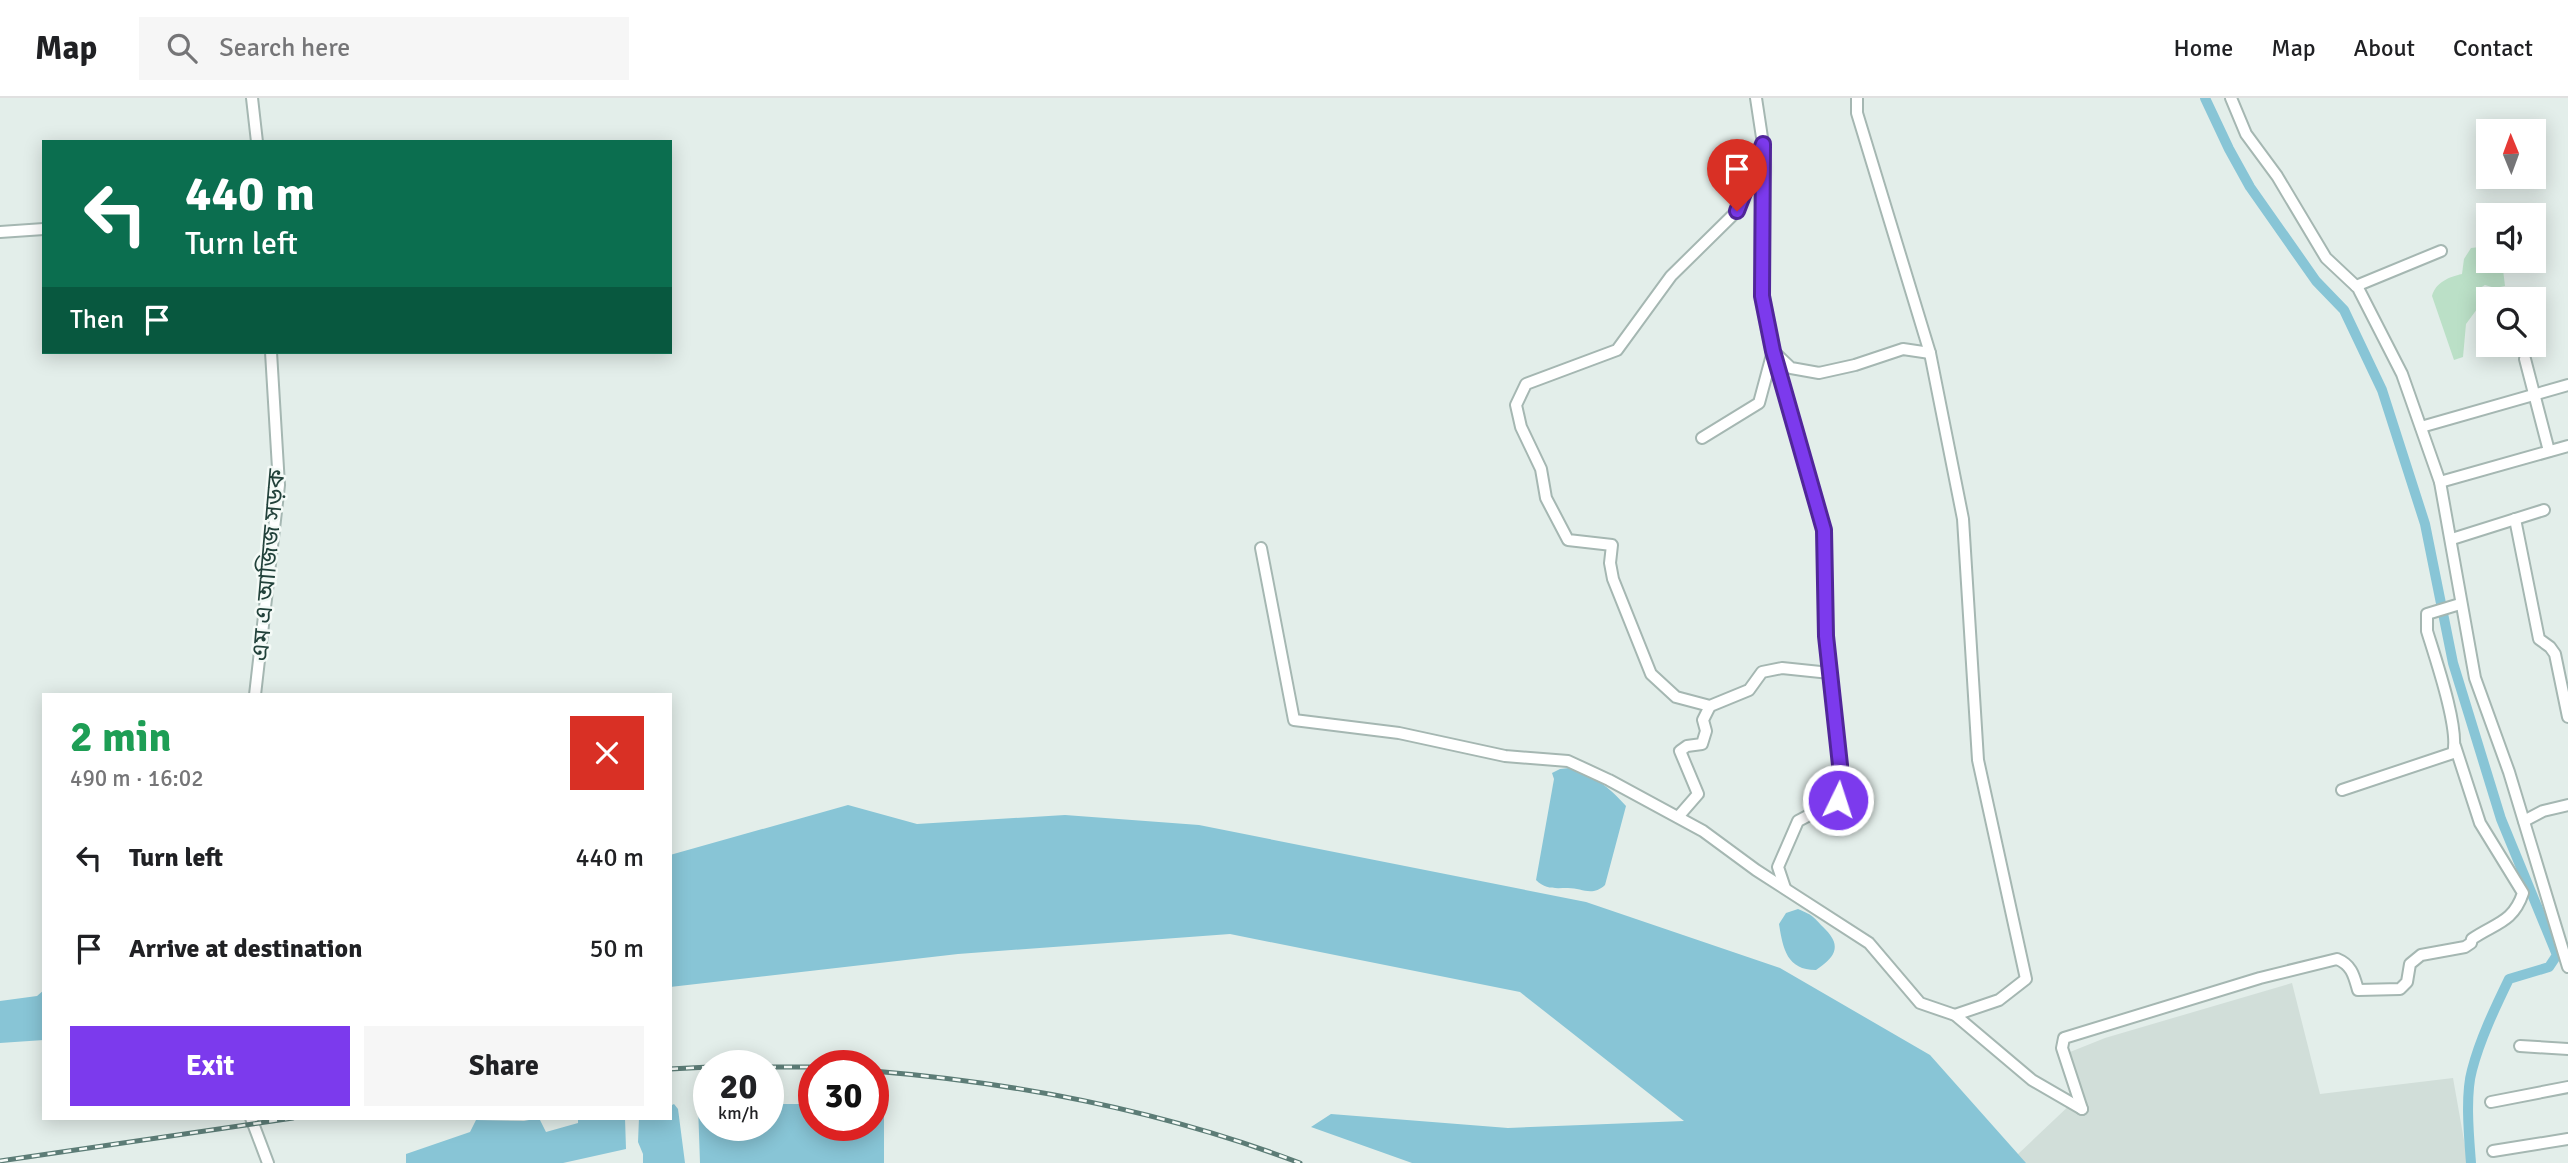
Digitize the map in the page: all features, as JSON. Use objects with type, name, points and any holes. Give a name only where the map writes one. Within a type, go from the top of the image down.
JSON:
[{"type":"street","points":[[252,98],[257,140]]},
{"type":"street","points":[[1756,98],[1763,144],[1762,296],[1773,351],[1824,530],[1826,636],[1840,765],[1838,800],[1798,821],[1778,867],[1785,888]]},
{"type":"street","points":[[1857,98],[1857,113],[1930,353],[1963,519],[1978,760],[2026,979],[1998,1000],[1955,1015]]},
{"type":"street","points":[[2231,98],[2246,134],[2277,176],[2326,258],[2356,286],[2402,374],[2440,482],[2452,539],[2458,605],[2475,678],[2524,821],[2568,967]]},
{"type":"street","points":[[1763,144],[1737,211],[1671,276],[1617,350],[1526,384],[1516,405],[1521,427],[1541,469],[1546,498],[1568,540],[1612,545],[1613,579],[1651,674],[1676,697],[1710,706],[1749,690],[1762,673],[1782,668],[1830,673]]},
{"type":"street","points":[[0,232],[42,229]]},
{"type":"street","points":[[2356,286],[2441,251]]},
{"type":"street","points":[[1773,351],[1791,368],[1819,373],[1855,365],[1903,349],[1930,353]]},
{"type":"street","points":[[1702,438],[1759,403],[1773,351]]},
{"type":"street","name":"এম এ আজিজ সড়ক","points":[[255,693],[279,485],[271,354]]},
{"type":"street","points":[[2525,359],[2549,451]]},
{"type":"street","points":[[2421,427],[2568,385]]},
{"type":"street","points":[[2440,482],[2568,446]]},
{"type":"street","points":[[2452,539],[2544,510]]},
{"type":"street","points":[[2515,519],[2539,639],[2555,654],[2568,717]]},
{"type":"street","points":[[1261,548],[1294,720],[1399,733],[1505,756],[1568,761],[1703,831],[1756,870],[1869,943],[1920,1003],[1955,1015],[2032,1080],[2082,1109],[2062,1048],[2064,1038],[2260,978],[2337,959],[2346,963],[2358,990],[2400,989],[2407,982],[2410,964],[2421,956],[2465,947],[2472,939],[2496,927],[2518,909],[2523,892],[2480,823],[2455,746],[2447,704],[2427,631],[2427,614],[2458,605]]},
{"type":"street","points":[[1678,817],[1698,794],[1680,751],[1688,746],[1702,744],[1706,731],[1703,720],[1710,706]]},
{"type":"street","points":[[2342,790],[2453,753],[2455,746]]},
{"type":"street","points":[[2524,821],[2543,811],[2568,805]]},
{"type":"street","points":[[2520,1046],[2568,1049]]},
{"type":"street","points":[[2491,1102],[2568,1087]]},
{"type":"street","points":[[252,1120],[268,1163]]},
{"type":"street","points":[[2493,1151],[2568,1139]]},
{"type":"shaded area","points":[[2292,983],[2320,1094],[2453,1078],[2468,1163],[2021,1163],[2016,1156],[2074,1101],[2065,1054],[2105,1038]]},
{"type":"green space","points":[[2476,247],[2476,273],[2503,273],[2505,286],[2476,287],[2476,310],[2466,324],[2463,357],[2454,360],[2432,296],[2444,281],[2462,274],[2464,259],[2471,248]]},
{"type":"water","points":[[1569,768],[1600,782],[1626,806],[1605,885],[1596,891],[1551,888],[1536,880],[1554,779],[1552,773]]},
{"type":"water","points":[[848,805],[917,824],[1065,815],[1199,825],[1586,902],[1780,968],[1930,1055],[2026,1163],[1412,1163],[1311,1127],[1331,1114],[1508,1128],[1684,1121],[1520,992],[1230,934],[958,954],[672,987],[672,854]]},
{"type":"water","points":[[1798,909],[1813,917],[1834,941],[1832,957],[1816,970],[1806,969],[1793,962],[1782,942],[1779,924],[1786,913]]},
{"type":"water","points":[[42,992],[42,1040],[0,1043],[0,1001],[37,996]]},
{"type":"water","points":[[784,1104],[798,1104],[798,1141],[884,1141],[884,1163],[700,1163],[699,1141],[784,1141]]},
{"type":"water","points":[[672,1105],[678,1109],[685,1163],[643,1163],[638,1142],[639,1120],[672,1120]]},
{"type":"water","points":[[476,1120],[540,1120],[546,1132],[578,1123],[578,1120],[625,1120],[626,1149],[563,1163],[406,1163],[406,1154],[470,1132]]},
{"type":"waterway","points":[[2205,98],[2250,187],[2316,281],[2344,310],[2382,390],[2425,524],[2453,663],[2501,819],[2557,955],[2549,967],[2509,979],[2488,1024],[2470,1080],[2468,1116],[2471,1163]]},
{"type":"railway","points":[[784,1067],[798,1067]]},
{"type":"railway","points":[[672,1069],[693,1068]]},
{"type":"railway","points":[[889,1072],[982,1083],[1090,1102],[1196,1128],[1300,1163]]},
{"type":"railway","points":[[0,1161],[279,1120]]},
{"type":"route","points":[[1737,211],[1763,144],[1762,296],[1773,351],[1824,530],[1826,636],[1840,765],[1838,800]]}]
